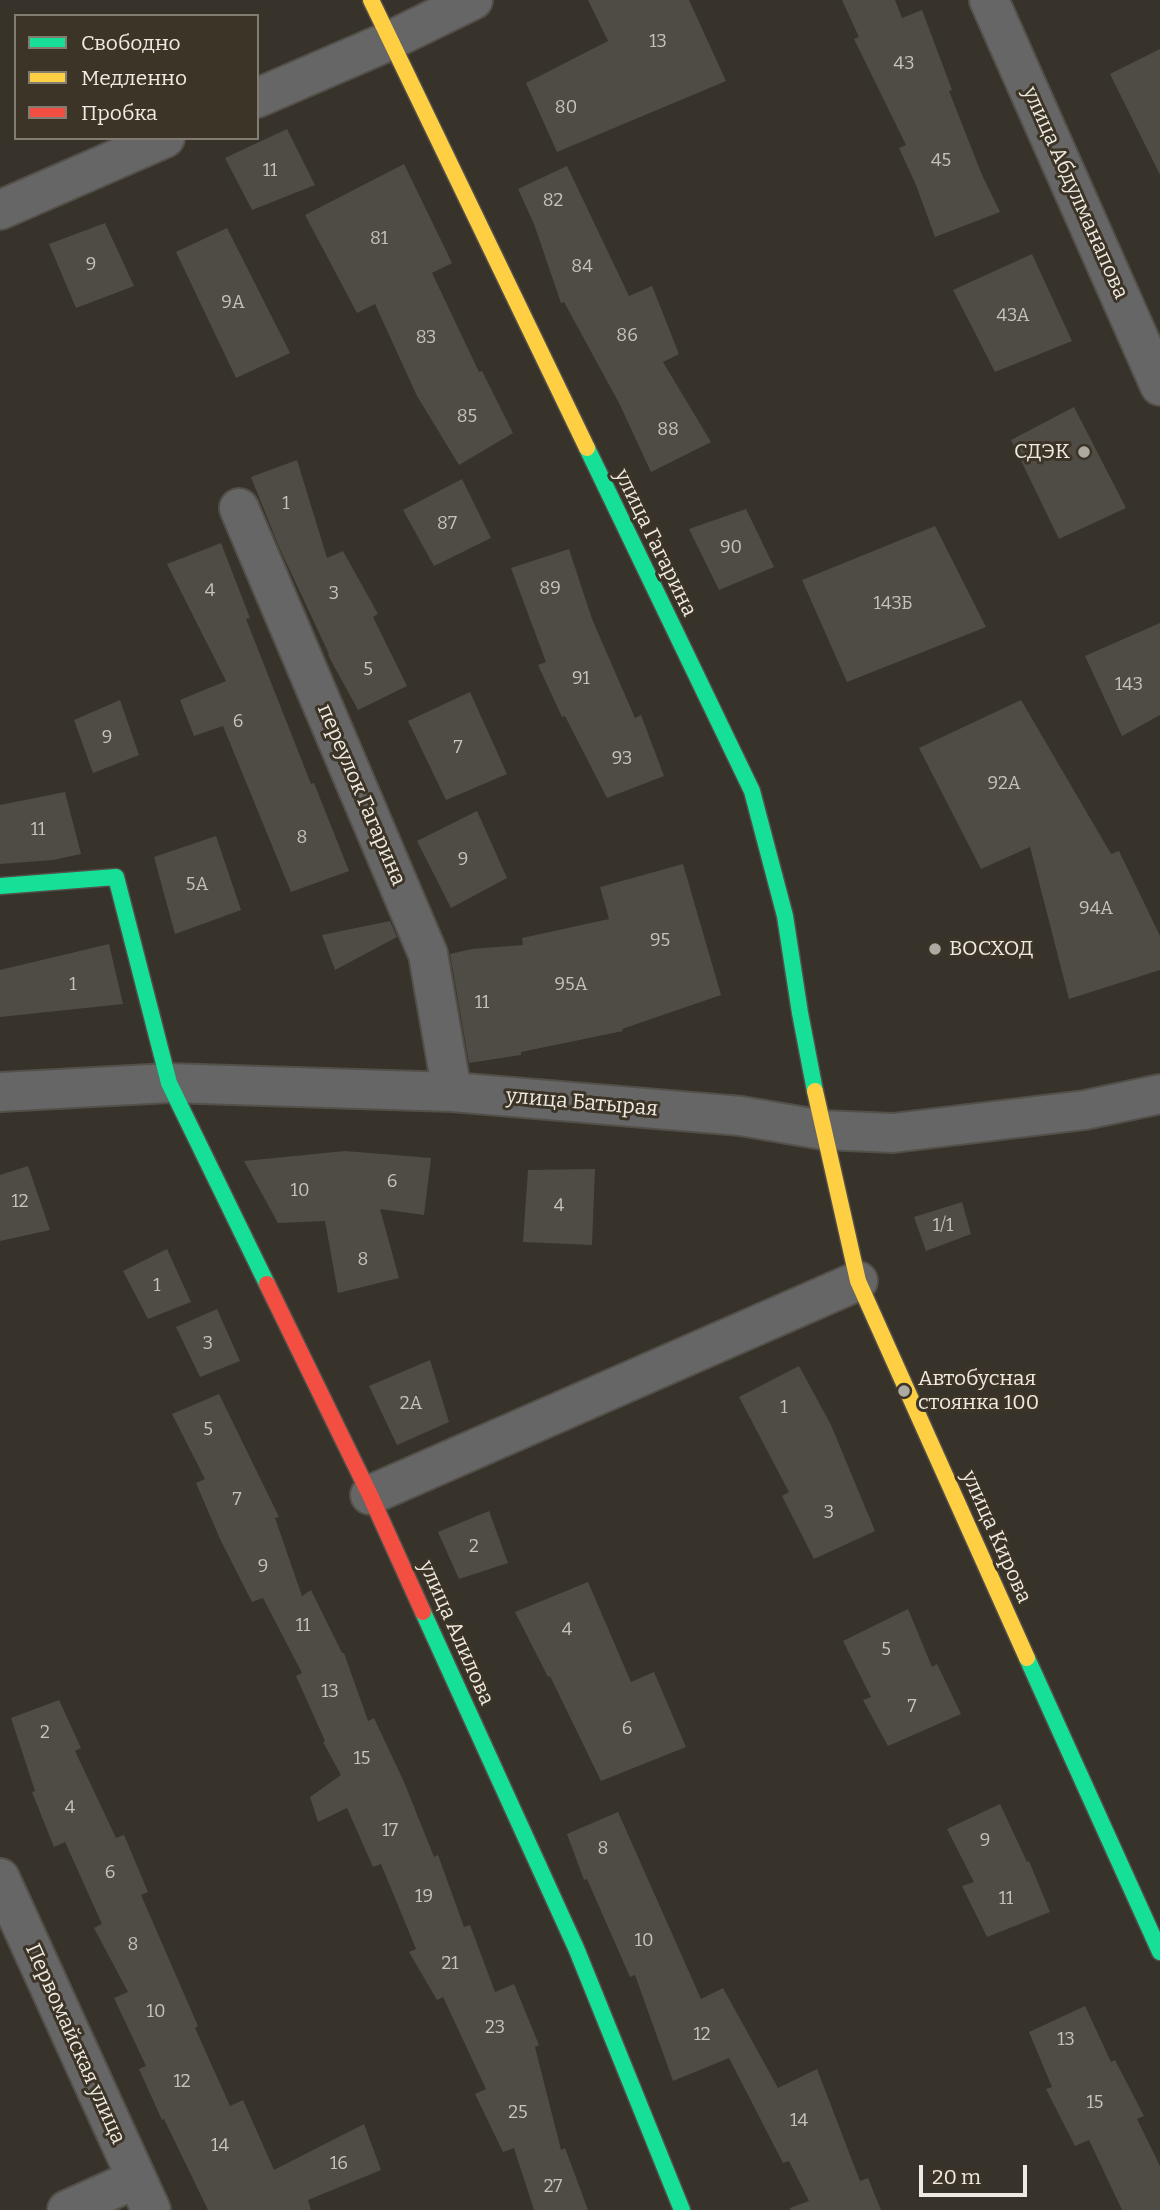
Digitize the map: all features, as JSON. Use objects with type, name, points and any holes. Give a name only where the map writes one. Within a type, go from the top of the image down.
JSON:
[{"type":"street","name":"улица Гагарина","points":[[371,0],[751,791],[785,916],[822,1130]]},
{"type":"street","points":[[259,97],[389,41],[473,0]]},
{"type":"street","name":"улица Абдулманапова","points":[[989,0],[1160,386]]},
{"type":"street","points":[[0,210],[160,140]]},
{"type":"street","name":"переулок Гагарина","points":[[239,508],[428,954],[452,1091]]},
{"type":"street","name":"улица Алилова","points":[[0,886],[116,877],[169,1083],[370,1495],[576,1948],[682,2210]]},
{"type":"street","name":"улица Батырая","points":[[0,1092],[169,1083],[452,1091],[741,1116],[822,1130],[893,1133],[1085,1110],[1160,1094]]},
{"type":"street","name":"улица Кирова","points":[[822,1130],[858,1281],[1160,1952]]},
{"type":"street","points":[[370,1495],[858,1281]]},
{"type":"street","name":"Первомайская улица","points":[[0,1878],[144,2194]]},
{"type":"street","points":[[67,2210],[144,2194]]},
{"type":"building","points":[[588,0],[689,0],[726,81],[557,152],[526,83],[608,41]]},
{"type":"building","points":[[842,0],[895,0],[902,18],[922,10],[952,90],[949,91],[982,175],[1000,212],[935,237],[899,148],[906,145],[854,39],[859,37]]},
{"type":"building","points":[[1160,49],[1160,175],[1110,74]]},
{"type":"building","points":[[287,129],[315,185],[252,210],[225,158]]},
{"type":"building","points":[[404,164],[452,263],[432,273],[479,372],[482,371],[513,433],[459,465],[417,396],[375,304],[357,313],[305,215]]},
{"type":"building","points":[[567,166],[629,296],[652,286],[679,354],[663,362],[711,442],[651,472],[619,403],[564,302],[561,303],[534,224],[518,189]]},
{"type":"building","points":[[105,223],[134,286],[76,308],[49,244]]},
{"type":"building","points":[[227,228],[290,353],[236,378],[176,252]]},
{"type":"building","points":[[1032,254],[1072,341],[995,372],[953,290]]},
{"type":"building","points":[[1074,407],[1126,508],[1059,539],[1011,440]]},
{"type":"building","points":[[297,460],[327,558],[343,551],[378,614],[373,617],[407,686],[358,710],[328,655],[251,477]]},
{"type":"building","points":[[462,479],[491,538],[434,566],[403,510]]},
{"type":"building","points":[[746,509],[774,567],[719,590],[689,529]]},
{"type":"building","points":[[935,526],[986,627],[847,682],[802,580]]},
{"type":"building","points":[[221,543],[250,618],[246,619],[311,784],[314,783],[349,871],[291,892],[223,726],[194,736],[180,700],[226,681],[167,564]]},
{"type":"building","points":[[569,549],[592,619],[635,718],[641,715],[664,776],[607,798],[565,716],[562,717],[538,665],[546,662],[511,568]]},
{"type":"building","points":[[1160,623],[1160,715],[1122,736],[1085,656]]},
{"type":"building","points":[[470,692],[507,774],[446,800],[408,721]]},
{"type":"building","points":[[120,700],[139,755],[93,773],[74,720]]},
{"type":"building","points":[[1021,700],[1111,854],[1119,851],[1160,936],[1160,970],[1069,999],[1030,847],[981,869],[919,748]]},
{"type":"building","points":[[65,792],[81,854],[53,860],[0,864],[0,805]]},
{"type":"building","points":[[477,811],[507,878],[451,908],[417,841]]},
{"type":"building","points":[[216,836],[241,910],[175,934],[154,857]]},
{"type":"building","points":[[683,864],[721,995],[622,1029],[623,1031],[521,1052],[521,1055],[469,1063],[450,954],[472,949],[523,945],[522,938],[609,919],[600,887]]},
{"type":"building","points":[[390,921],[397,937],[335,970],[322,935]]},
{"type":"building","points":[[109,944],[123,1004],[0,1017],[0,970]]},
{"type":"building","points":[[345,1151],[431,1158],[424,1215],[380,1209],[399,1278],[338,1293],[325,1221],[278,1223],[244,1161]]},
{"type":"building","points":[[28,1166],[50,1230],[0,1241],[0,1175]]},
{"type":"building","points":[[595,1169],[592,1245],[523,1242],[528,1170]]},
{"type":"building","points":[[962,1202],[971,1234],[926,1251],[914,1217]]},
{"type":"building","points":[[167,1249],[191,1302],[148,1319],[123,1271]]},
{"type":"building","points":[[217,1309],[240,1361],[200,1377],[176,1327]]},
{"type":"building","points":[[430,1360],[449,1422],[397,1445],[369,1386]]},
{"type":"building","points":[[799,1366],[831,1425],[875,1531],[814,1559],[782,1496],[789,1492],[739,1397]]},
{"type":"building","points":[[219,1394],[279,1517],[275,1518],[302,1596],[311,1590],[344,1653],[368,1721],[374,1718],[404,1782],[434,1857],[438,1855],[464,1927],[470,1925],[495,1992],[514,1984],[539,2045],[535,2047],[561,2150],[565,2148],[588,2210],[534,2210],[514,2148],[503,2152],[475,2094],[486,2089],[443,1997],[437,2000],[409,1952],[416,1949],[381,1864],[373,1867],[347,1808],[318,1822],[310,1797],[341,1775],[323,1742],[325,1741],[296,1676],[302,1673],[263,1598],[252,1602],[220,1539],[196,1483],[205,1479],[172,1414]]},
{"type":"building","points":[[489,1511],[508,1563],[459,1579],[438,1532]]},
{"type":"building","points":[[588,1582],[631,1682],[654,1672],[686,1747],[601,1781],[550,1676],[548,1677],[515,1612]]},
{"type":"building","points":[[908,1609],[932,1667],[937,1664],[961,1714],[888,1746],[863,1700],[871,1697],[843,1641]]},
{"type":"building","points":[[59,1700],[81,1748],[75,1751],[116,1838],[124,1835],[148,1892],[141,1895],[230,2106],[243,2100],[274,2170],[364,2124],[381,2170],[308,2200],[311,2210],[208,2210],[139,2069],[146,2066],[114,1998],[128,1992],[94,1928],[102,1924],[65,1842],[54,1847],[32,1792],[35,1791],[11,1718]]},
{"type":"building","points":[[1000,1804],[1027,1862],[1029,1861],[1050,1912],[987,1937],[962,1886],[974,1882],[947,1829]]},
{"type":"building","points":[[618,1812],[701,1999],[723,1988],[778,2088],[817,2069],[860,2181],[868,2178],[881,2210],[790,2210],[809,2201],[789,2161],[783,2163],[729,2058],[673,2081],[635,1975],[630,1977],[587,1879],[584,1880],[567,1834]]},
{"type":"building","points":[[1085,2006],[1111,2062],[1115,2060],[1144,2116],[1137,2119],[1160,2166],[1160,2210],[1122,2210],[1089,2140],[1075,2146],[1046,2089],[1052,2087],[1029,2032]]},
{"type":"traffic: fast","points":[[587,448],[752,791],[785,916],[815,1091]]},
{"type":"traffic: fast","points":[[0,886],[116,877],[169,1083],[267,1284]]},
{"type":"traffic: fast","points":[[423,1612],[576,1948],[682,2210]]},
{"type":"traffic: fast","points":[[1027,1658],[1160,1952]]},
{"type":"traffic: slow","points":[[371,0],[587,448]]},
{"type":"traffic: slow","points":[[815,1091],[858,1281],[1027,1658]]},
{"type":"traffic: jam","points":[[267,1284],[370,1495],[423,1612]]},
{"type":"place","name":"СДЭК","points":[[1084,452]]},
{"type":"place","name":"ВОСХОД","points":[[935,949]]},
{"type":"place","name":"Автобусная стоянка 100","points":[[904,1391]]}]
